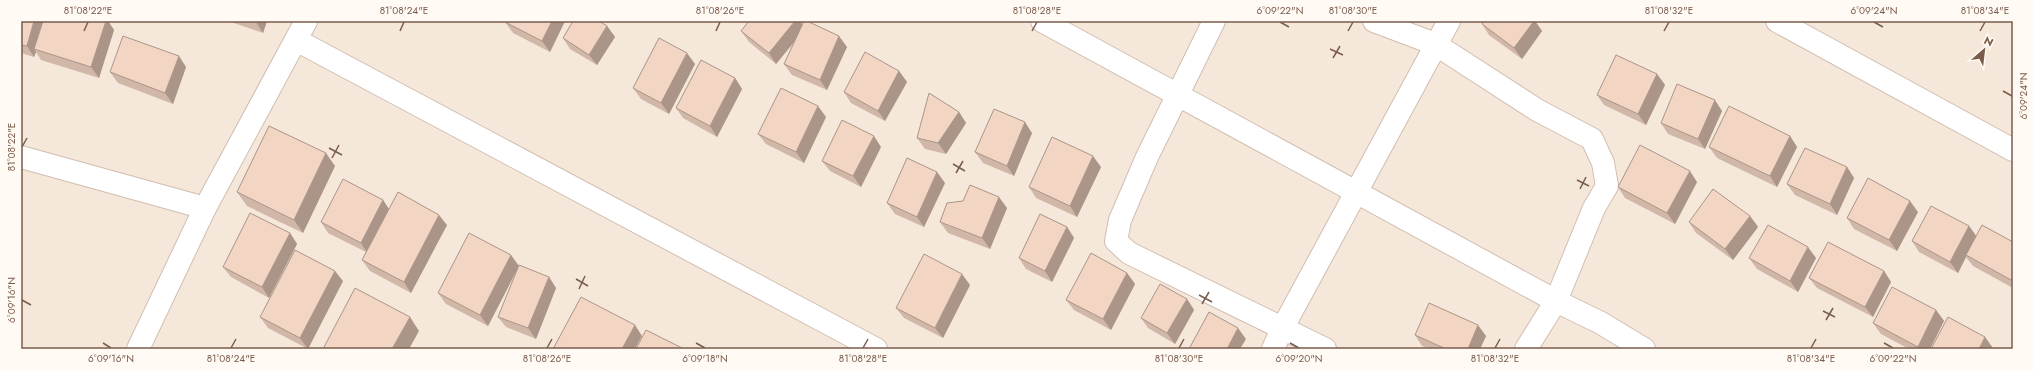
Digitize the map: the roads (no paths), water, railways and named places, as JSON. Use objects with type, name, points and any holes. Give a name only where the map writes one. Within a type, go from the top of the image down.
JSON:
[{"type":"street","points":[[138,349],[205,208],[306,21]]},
{"type":"street","points":[[1042,21],[1180,94],[1556,301],[1601,323],[1644,349]]},
{"type":"street","points":[[1214,21],[1180,94],[1144,164],[1120,220],[1116,241],[1129,253],[1325,349]]},
{"type":"street","points":[[1374,21],[1435,44],[1537,110],[1592,139],[1603,163],[1606,186],[1594,208],[1556,301],[1526,349]]},
{"type":"street","points":[[1273,349],[1282,329],[1435,44],[1449,21]]},
{"type":"street","points":[[1777,21],[2013,150]]},
{"type":"street","points":[[296,40],[876,349]]},
{"type":"street","points":[[21,157],[205,208]]}]
